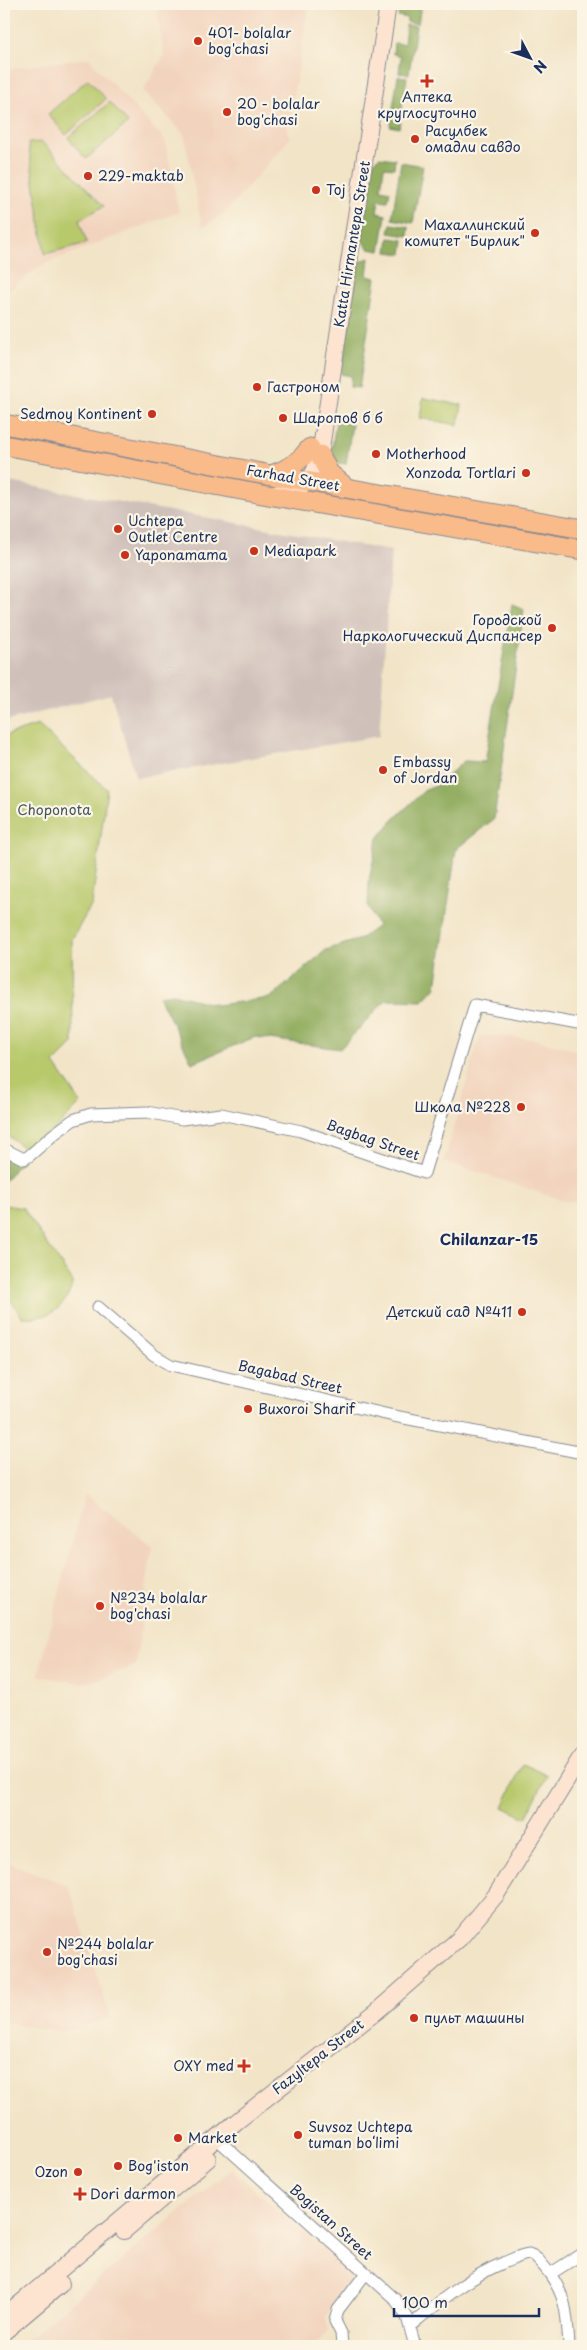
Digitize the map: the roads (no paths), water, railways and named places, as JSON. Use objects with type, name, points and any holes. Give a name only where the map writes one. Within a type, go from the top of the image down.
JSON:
[{"type":"main road","name":"Katta Hirmаntepa Street","points":[[315,451],[379,4]]},
{"type":"main road","name":"Katta Hirmаntepa Street","points":[[309,482],[388,4]]},
{"type":"main road","name":"Farhad Street","points":[[4,424],[309,482],[583,529]]},
{"type":"main road","name":"Farhad Street","points":[[4,445],[268,495],[583,550]]},
{"type":"main road","points":[[271,475],[296,464],[315,451],[329,473],[347,488]]},
{"type":"main road","points":[[268,495],[303,487],[309,482],[313,489],[331,506]]},
{"type":"main road","name":"Fazyltepa Street","points":[[4,2332],[308,2064],[377,2011],[447,1951],[472,1926],[496,1895],[583,1754]]},
{"type":"main road","name":"Fazyltepa Street","points":[[4,2317],[220,2142],[384,2019],[467,1945],[490,1919],[518,1880],[583,1774]]},
{"type":"street","name":"Bagbag Street","points":[[4,1149],[24,1159],[73,1120],[91,1114],[147,1112],[182,1119],[221,1114],[301,1131],[424,1173],[475,1005],[583,1025]]},
{"type":"street","name":"Bagabad Street","points":[[98,1307],[154,1355],[171,1365],[394,1416],[583,1453]]},
{"type":"street","name":"Bogistan Street","points":[[220,2142],[366,2272],[402,2308],[410,2326],[415,2346]]},
{"type":"street","points":[[550,2274],[583,2252]]},
{"type":"street","points":[[410,2326],[454,2289],[487,2270],[524,2255],[534,2256],[550,2274],[565,2300],[569,2346]]},
{"type":"street","points":[[342,2346],[341,2333],[335,2321],[338,2310],[366,2272]]},
{"type":"place","name":"401- bolalar bog'chasi","points":[[198,41]]},
{"type":"place","name":"Аптека круглосуточно","points":[[427,81]]},
{"type":"place","name":"20 - bolalar bog'chasi","points":[[227,112]]},
{"type":"place","name":"Расулбек омадли савдо","points":[[415,139]]},
{"type":"place","name":"229-maktab","points":[[88,176]]},
{"type":"place","name":"Toj","points":[[316,190]]},
{"type":"place","name":"Махаллинский комитет \"Бирлик\"","points":[[535,233]]},
{"type":"place","name":"Гастроном","points":[[257,387]]},
{"type":"place","name":"Sedmoy Kontinent","points":[[152,414]]},
{"type":"place","name":"Шаропов б б","points":[[283,418]]},
{"type":"place","name":"Motherhood","points":[[376,454]]},
{"type":"place","name":"Xonzoda Tortlari","points":[[526,473]]},
{"type":"place","name":"Uchtepa Outlet Centre","points":[[118,529]]},
{"type":"place","name":"Mediapark","points":[[254,551]]},
{"type":"place","name":"Yaponamama","points":[[125,555]]},
{"type":"place","name":"Городской Наркологический Диспансер","points":[[552,628]]},
{"type":"place","name":"Embassy of Jordan","points":[[383,770]]},
{"type":"place","name":"Школа №228","points":[[521,1107]]},
{"type":"place","name":"Детский сад №411","points":[[522,1312]]},
{"type":"place","name":"Buxoroi Sharif","points":[[248,1409]]},
{"type":"place","name":"№234 bolalar bog'chasi","points":[[100,1606]]},
{"type":"place","name":"№244 bolalar bog'chasi","points":[[47,1952]]},
{"type":"place","name":"пульт машины","points":[[414,2018]]},
{"type":"place","name":"OXY med","points":[[244,2066]]},
{"type":"place","name":"Suvsoz Uchtepa tuman boʻlimi","points":[[298,2135]]},
{"type":"place","name":"Market","points":[[178,2138]]},
{"type":"place","name":"Bog'iston","points":[[118,2166]]},
{"type":"place","name":"Ozon","points":[[78,2172]]},
{"type":"place","name":"Dori darmon","points":[[80,2194]]},
{"type":"district","name":"Chilanzar-15","points":[[489,1240]]},
{"type":"park label","name":"Choponota","points":[[54,810]]}]
